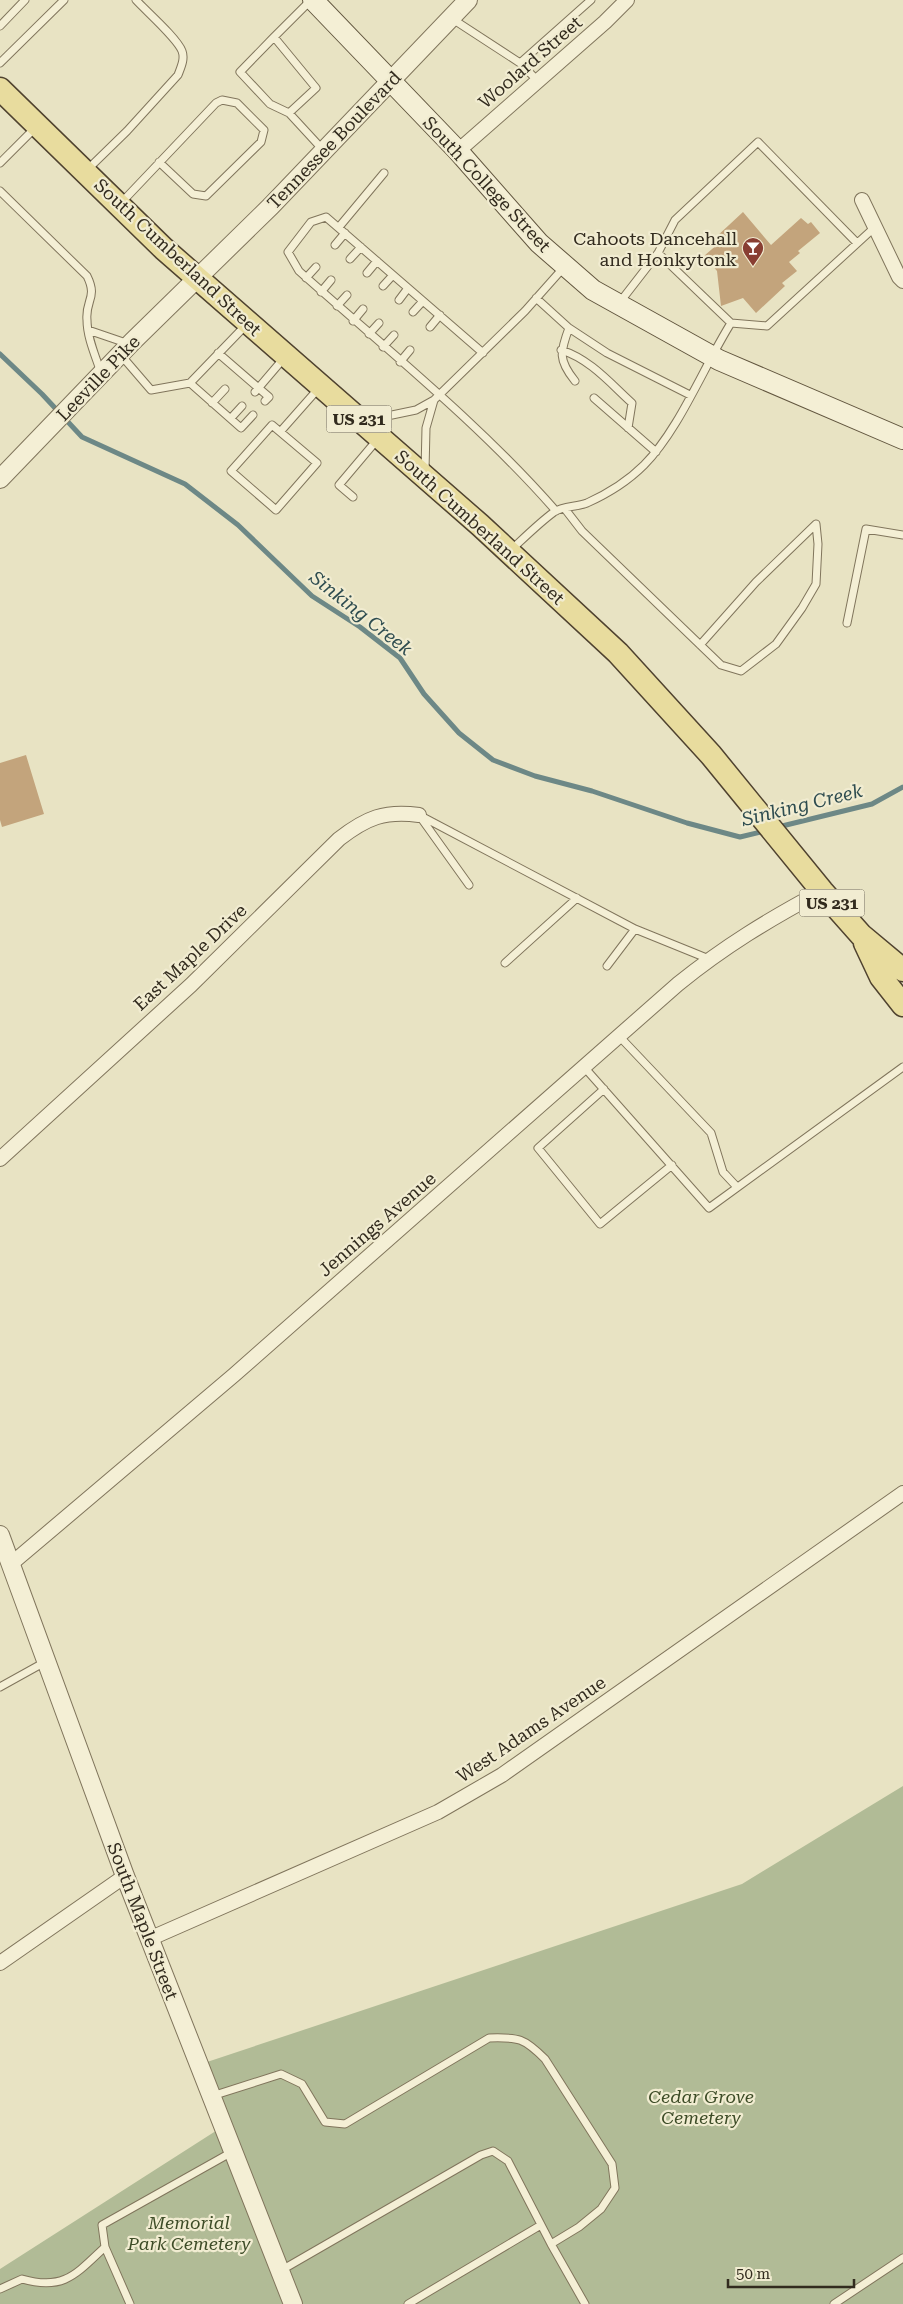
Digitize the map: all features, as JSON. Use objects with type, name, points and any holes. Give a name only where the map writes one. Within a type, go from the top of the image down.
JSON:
[{"type":"main road","name":"South College Street","points":[[312,0],[458,151],[539,243],[593,290],[711,356],[903,439]]},
{"type":"main road","name":"South Cumberland Street","points":[[0,89],[197,278],[424,476],[618,653],[711,755],[822,891],[861,935],[903,970]]},
{"type":"main road","name":"South Cumberland Street","points":[[861,935],[882,977],[903,1005]]},
{"type":"street","name":"Tennessee Boulevard","points":[[197,278],[324,151],[468,0]]},
{"type":"street","name":"Woolard Street","points":[[458,151],[626,0]]},
{"type":"street","points":[[862,200],[899,277],[903,281]]},
{"type":"street","name":"Leeville Pike","points":[[0,479],[101,373],[197,278]]},
{"type":"street","name":"East Maple Drive","points":[[0,1159],[191,985],[339,839],[371,818],[401,812],[420,815]]},
{"type":"street","name":"Jennings Avenue","points":[[11,1564],[213,1393],[709,959],[773,917],[822,891]]},
{"type":"street","name":"West Adams Avenue","points":[[149,1939],[438,1812],[508,1770],[901,1499]]},
{"type":"street","name":"South Maple Street","points":[[0,1535],[149,1939],[293,2304]]},
{"type":"street","points":[[0,1964],[125,1876]]},
{"type":"lane","points":[[0,26],[25,0]]},
{"type":"lane","points":[[0,63],[64,0]]},
{"type":"lane","points":[[85,172],[127,131],[172,82],[178,75],[183,63],[182,52],[176,42],[136,0]]},
{"type":"lane","points":[[312,0],[240,72],[270,104],[289,113],[324,151]]},
{"type":"lane","points":[[520,63],[591,0]]},
{"type":"lane","points":[[450,18],[520,63],[538,81]]},
{"type":"lane","points":[[274,38],[316,88],[289,113]]},
{"type":"lane","points":[[119,205],[216,103],[222,100],[237,103],[264,130],[261,142],[206,196],[193,194],[160,162]]},
{"type":"lane","points":[[0,163],[37,125]]},
{"type":"lane","points":[[618,305],[658,254],[676,220],[758,142],[857,243]]},
{"type":"lane","points":[[338,228],[384,173]]},
{"type":"lane","points":[[0,191],[87,276],[92,286],[92,295],[86,319],[101,373]]},
{"type":"lane","points":[[483,353],[326,217],[311,222],[288,252],[298,271],[400,362],[535,488],[556,511]]},
{"type":"lane","points":[[658,254],[731,323],[767,326],[875,227]]},
{"type":"lane","points":[[335,245],[345,233]]},
{"type":"lane","points":[[350,259],[360,247]]},
{"type":"lane","points":[[367,273],[377,261]]},
{"type":"lane","points":[[362,422],[416,410],[436,397],[483,353],[565,266]]},
{"type":"lane","points":[[306,278],[316,267]]},
{"type":"lane","points":[[383,286],[393,275]]},
{"type":"lane","points":[[321,292],[331,280]]},
{"type":"lane","points":[[398,300],[408,288]]},
{"type":"lane","points":[[337,306],[347,295]]},
{"type":"lane","points":[[536,298],[568,328],[623,362],[690,395]]},
{"type":"lane","points":[[413,312],[423,301]]},
{"type":"lane","points":[[353,320],[363,309]]},
{"type":"lane","points":[[430,327],[440,316]]},
{"type":"lane","points":[[369,334],[379,322]]},
{"type":"lane","points":[[88,330],[125,349],[151,390],[190,383],[248,323]]},
{"type":"lane","points":[[509,552],[556,511],[586,503],[616,486],[643,466],[656,452],[675,423],[731,323]]},
{"type":"lane","points":[[568,328],[561,350],[563,366],[575,381]]},
{"type":"lane","points":[[383,347],[394,335]]},
{"type":"lane","points":[[400,362],[410,350]]},
{"type":"lane","points":[[561,350],[577,355],[592,366],[632,403],[628,428]]},
{"type":"lane","points":[[218,354],[257,390],[269,397],[265,401]]},
{"type":"lane","points":[[257,390],[286,356]]},
{"type":"lane","points":[[190,383],[241,428],[253,415]]},
{"type":"lane","points":[[280,432],[320,386]]},
{"type":"lane","points":[[212,403],[225,389]]},
{"type":"lane","points":[[424,476],[426,428],[436,397]]},
{"type":"lane","points":[[594,398],[656,452]]},
{"type":"lane","points":[[231,418],[242,406]]},
{"type":"lane","points":[[272,425],[280,432],[317,463],[276,510],[232,471],[272,425]]},
{"type":"lane","points":[[353,497],[340,485],[380,437]]},
{"type":"lane","points":[[565,508],[582,531],[700,645],[721,665],[741,671],[776,644],[802,608],[816,584],[818,544],[816,524],[756,582],[700,645]]},
{"type":"lane","points":[[847,623],[866,530],[903,535]]},
{"type":"lane","points":[[420,815],[469,884]]},
{"type":"lane","points":[[420,815],[635,929],[709,959]]},
{"type":"lane","points":[[505,963],[577,898]]},
{"type":"lane","points":[[607,966],[635,929]]},
{"type":"lane","points":[[619,1036],[711,1133],[723,1172],[736,1187]]},
{"type":"lane","points":[[584,1067],[709,1208],[903,1067]]},
{"type":"lane","points":[[604,1089],[538,1148],[600,1224],[672,1165]]},
{"type":"lane","points":[[0,1687],[46,1662]]},
{"type":"lane","points":[[210,2097],[280,2074],[302,2084],[325,2122],[345,2124],[489,2038],[514,2037],[531,2044],[545,2058],[612,2164],[615,2188],[601,2209],[579,2227],[550,2244]]},
{"type":"lane","points":[[279,2271],[481,2155],[493,2151],[508,2161],[550,2244],[585,2304]]},
{"type":"lane","points":[[130,2304],[105,2247],[102,2225],[232,2152]]},
{"type":"lane","points":[[408,2304],[541,2225]]},
{"type":"lane","points":[[0,2289],[22,2279],[40,2284],[55,2283],[73,2277],[105,2247]]},
{"type":"lane","points":[[834,2304],[903,2258]]},
{"type":"green space","name":"Cedar Grove Cemetery","points":[[903,1786],[903,2304],[298,2304],[198,2065],[742,1884]]},
{"type":"green space","name":"Memorial Park Cemetery","points":[[222,2127],[297,2304],[0,2304],[0,2269]]},
{"type":"building","name":"Cahoots Dancehall and Honkytonk","points":[[743,212],[771,245],[801,218],[808,224],[811,222],[820,233],[798,251],[800,253],[789,262],[797,271],[782,283],[785,286],[756,313],[743,298],[721,306],[717,271],[704,256],[719,243],[715,238]]},
{"type":"building","points":[[26,755],[44,814],[2,827],[0,820],[0,763]]},
{"type":"waterway","name":"Sinking Creek","points":[[0,354],[42,394],[82,437],[185,484],[238,525],[312,596],[360,627],[400,658],[424,694],[459,733],[493,760],[535,776],[592,791],[687,823],[740,837],[765,831]]},
{"type":"waterway","name":"Sinking Creek","points":[[778,827],[872,804],[903,787]]},
{"type":"place","name":"Cahoots Dancehall and Honkytonk","points":[[753,267]]}]
